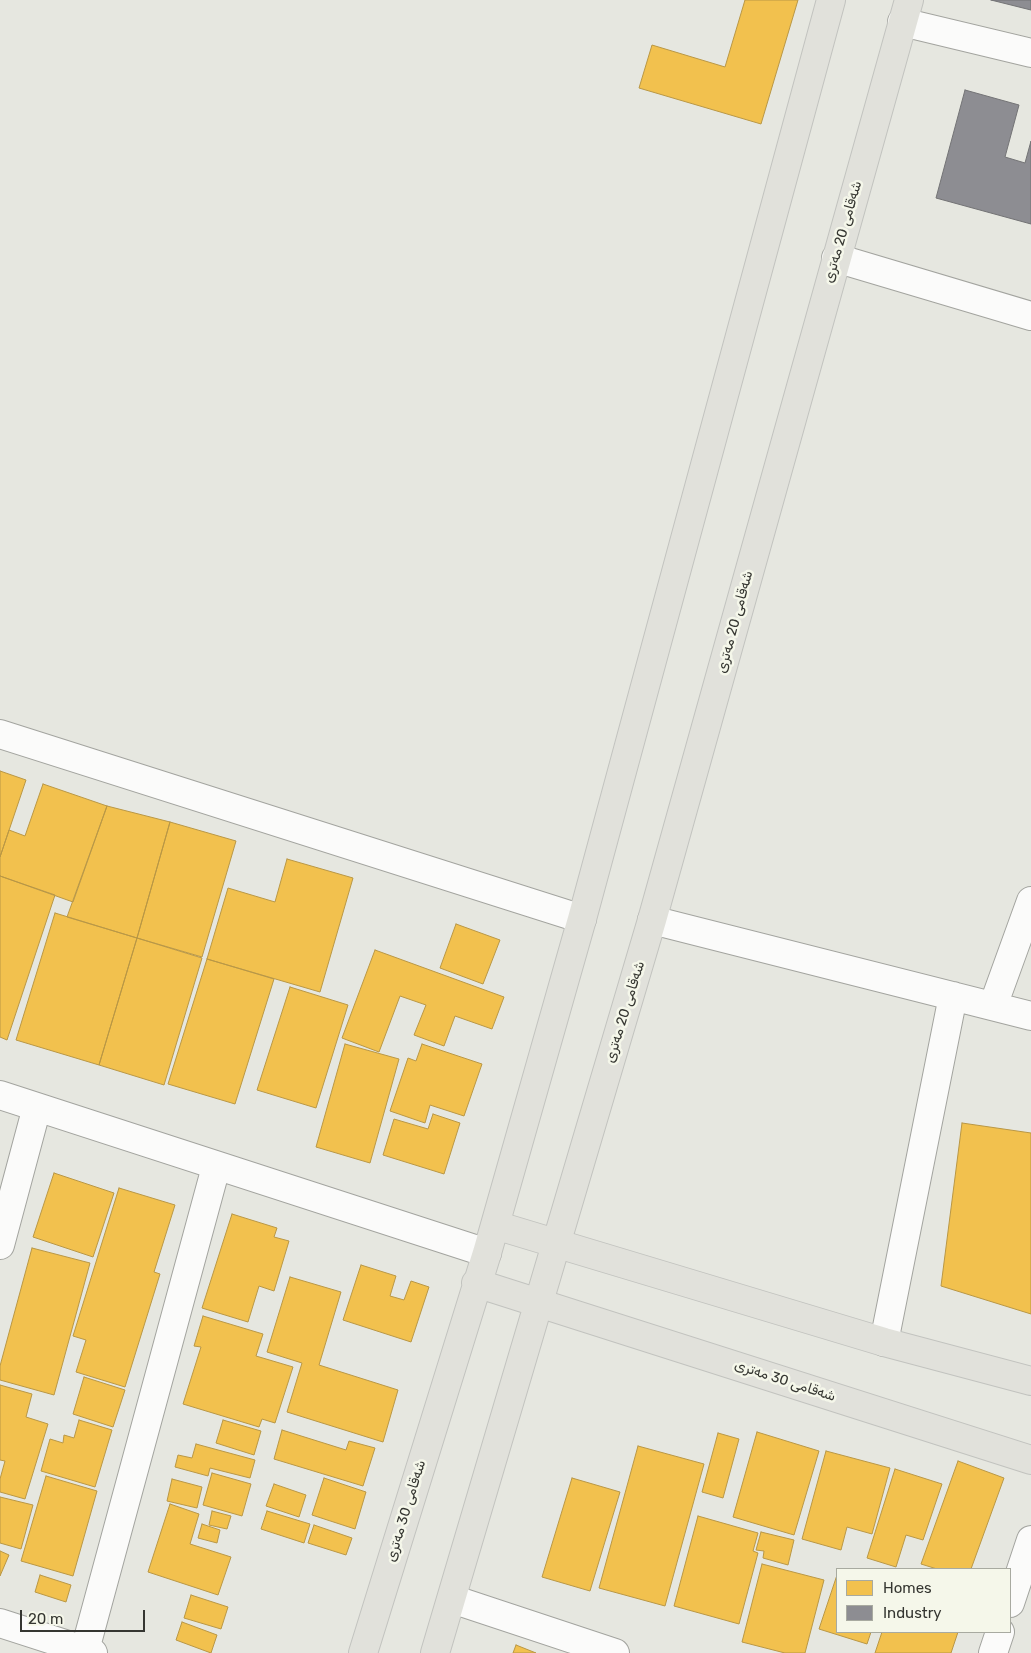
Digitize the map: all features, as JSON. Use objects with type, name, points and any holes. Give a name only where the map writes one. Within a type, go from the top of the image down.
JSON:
[{"type":"main road","points":[[831,0],[582,918],[495,1225],[884,1342],[1031,1382]]},
{"type":"main road","name":"شەقامی 20 مەتری","points":[[556,1243],[652,920],[906,11]]},
{"type":"main road","name":"شەقامی 30 مەتری","points":[[363,1653],[495,1225]]},
{"type":"main road","points":[[435,1653],[556,1243]]},
{"type":"main road","name":"شەقامی 30 مەتری","points":[[476,1283],[1031,1460]]},
{"type":"street","points":[[906,11],[1031,53]]},
{"type":"street","points":[[836,258],[1031,316]]},
{"type":"street","points":[[0,734],[582,918]]},
{"type":"street","points":[[993,1006],[1031,901]]},
{"type":"street","points":[[652,920],[1031,1016]]},
{"type":"street","points":[[884,1342],[953,996]]},
{"type":"street","points":[[0,1095],[216,1167],[487,1253]]},
{"type":"street","points":[[0,1245],[36,1107]]},
{"type":"street","points":[[0,1623],[89,1652],[216,1167]]},
{"type":"street","points":[[1011,1600],[1031,1540]]},
{"type":"street","points":[[452,1599],[615,1653]]},
{"type":"street","points":[[993,1653],[1000,1633]]},
{"type":"building: Homes","points":[[745,0],[798,0],[761,124],[639,88],[652,45],[725,67]]},
{"type":"building: Homes","points":[[0,771],[26,780],[0,857]]},
{"type":"building: Homes","points":[[43,784],[107,806],[73,902],[0,876],[0,857],[9,830],[25,836]]},
{"type":"building: Homes","points":[[107,806],[170,822],[137,938],[67,917]]},
{"type":"building: Homes","points":[[170,822],[236,841],[202,957],[137,938]]},
{"type":"building: Homes","points":[[287,859],[353,878],[320,992],[207,959],[228,888],[275,902]]},
{"type":"building: Homes","points":[[0,876],[55,895],[7,1040],[0,1037]]},
{"type":"building: Homes","points":[[55,913],[137,938],[99,1065],[16,1040]]},
{"type":"building: Homes","points":[[456,924],[500,940],[483,984],[440,968]]},
{"type":"building: Homes","points":[[137,938],[202,958],[164,1085],[99,1065]]},
{"type":"building: Homes","points":[[375,950],[504,997],[492,1029],[455,1016],[444,1046],[414,1035],[426,1005],[400,996],[379,1052],[342,1038]]},
{"type":"building: Homes","points":[[207,959],[274,979],[235,1104],[168,1084]]},
{"type":"building: Homes","points":[[290,987],[348,1005],[316,1108],[257,1090]]},
{"type":"building: Homes","points":[[345,1044],[399,1059],[370,1163],[316,1147]]},
{"type":"building: Homes","points":[[422,1044],[482,1064],[464,1116],[430,1105],[425,1123],[390,1111],[408,1058],[416,1061]]},
{"type":"building: Homes","points":[[433,1114],[460,1123],[444,1174],[383,1155],[394,1119],[428,1129]]},
{"type":"building: Homes","points":[[962,1123],[1031,1133],[1031,1314],[941,1286]]},
{"type":"building: Homes","points":[[54,1173],[114,1193],[93,1257],[33,1237]]},
{"type":"building: Homes","points":[[119,1188],[175,1205],[154,1272],[160,1274],[125,1387],[76,1372],[86,1340],[73,1336]]},
{"type":"building: Homes","points":[[232,1214],[277,1228],[274,1237],[289,1241],[274,1291],[259,1286],[248,1322],[202,1308]]},
{"type":"building: Homes","points":[[32,1248],[90,1263],[54,1395],[0,1380],[0,1366]]},
{"type":"building: Homes","points":[[361,1265],[396,1276],[390,1296],[404,1300],[411,1281],[429,1287],[411,1342],[343,1320]]},
{"type":"building: Homes","points":[[290,1277],[341,1292],[319,1365],[398,1390],[383,1442],[287,1412],[302,1363],[267,1352]]},
{"type":"building: Homes","points":[[203,1316],[263,1334],[256,1356],[293,1367],[275,1423],[262,1419],[259,1427],[183,1404],[201,1347],[194,1346]]},
{"type":"building: Homes","points":[[84,1377],[125,1390],[113,1427],[73,1414]]},
{"type":"building: Homes","points":[[0,1385],[32,1394],[26,1417],[48,1424],[25,1499],[0,1492],[0,1479],[5,1461],[0,1460]]},
{"type":"building: Homes","points":[[79,1420],[112,1430],[95,1487],[41,1471],[50,1439],[63,1443],[64,1435],[74,1438]]},
{"type":"building: Homes","points":[[223,1420],[261,1431],[254,1455],[216,1443]]},
{"type":"building: Homes","points":[[282,1430],[346,1450],[349,1441],[375,1448],[363,1486],[274,1459]]},
{"type":"building: Homes","points":[[757,1432],[819,1451],[794,1535],[733,1517]]},
{"type":"building: Homes","points":[[718,1433],[739,1439],[723,1498],[702,1492]]},
{"type":"building: Homes","points":[[196,1444],[255,1460],[250,1478],[210,1468],[208,1476],[175,1467],[178,1455],[192,1458]]},
{"type":"building: Homes","points":[[638,1446],[704,1464],[665,1606],[599,1588]]},
{"type":"building: Homes","points":[[826,1451],[890,1468],[872,1534],[847,1527],[841,1550],[802,1539]]},
{"type":"building: Homes","points":[[958,1461],[1004,1478],[971,1568],[934,1568],[921,1564]]},
{"type":"building: Homes","points":[[895,1469],[942,1484],[923,1540],[906,1535],[896,1567],[867,1558]]},
{"type":"building: Homes","points":[[212,1473],[251,1484],[242,1516],[203,1505]]},
{"type":"building: Homes","points":[[46,1476],[97,1491],[73,1576],[21,1561]]},
{"type":"building: Homes","points":[[324,1478],[366,1492],[355,1529],[312,1515]]},
{"type":"building: Homes","points":[[572,1478],[620,1492],[590,1591],[542,1577]]},
{"type":"building: Homes","points":[[172,1479],[202,1487],[197,1508],[167,1501]]},
{"type":"building: Homes","points":[[274,1484],[306,1495],[299,1517],[266,1506]]},
{"type":"building: Homes","points":[[0,1497],[33,1505],[21,1549],[0,1543]]},
{"type":"building: Homes","points":[[170,1504],[199,1514],[190,1544],[231,1557],[218,1595],[148,1572]]},
{"type":"building: Homes","points":[[212,1511],[231,1516],[227,1529],[209,1525]]},
{"type":"building: Homes","points":[[267,1511],[310,1524],[304,1543],[261,1529]]},
{"type":"building: Homes","points":[[698,1516],[758,1533],[753,1551],[758,1553],[739,1624],[674,1606]]},
{"type":"building: Homes","points":[[202,1524],[220,1530],[217,1543],[198,1538]]},
{"type":"building: Homes","points":[[314,1525],[352,1538],[346,1555],[308,1543]]},
{"type":"building: Homes","points":[[761,1532],[794,1540],[788,1565],[763,1558],[764,1551],[756,1550]]},
{"type":"building: Homes","points":[[0,1551],[9,1555],[0,1576]]},
{"type":"building: Homes","points":[[762,1564],[824,1580],[805,1653],[785,1653],[742,1642]]},
{"type":"building: Homes","points":[[40,1575],[71,1585],[66,1602],[35,1592]]},
{"type":"building: Homes","points":[[836,1578],[836,1633],[871,1633],[867,1644],[819,1629]]},
{"type":"building: Homes","points":[[191,1595],[228,1607],[221,1629],[184,1618]]},
{"type":"building: Homes","points":[[182,1622],[217,1635],[211,1653],[176,1640]]},
{"type":"building: Homes","points":[[882,1633],[958,1633],[951,1653],[875,1653]]},
{"type":"building: Homes","points":[[516,1645],[536,1653],[513,1653]]},
{"type":"building: Industry","points":[[991,0],[1031,0],[1031,10]]},
{"type":"building: Industry","points":[[965,90],[1019,105],[1005,157],[1025,163],[1031,141],[1031,224],[936,198]]}]
